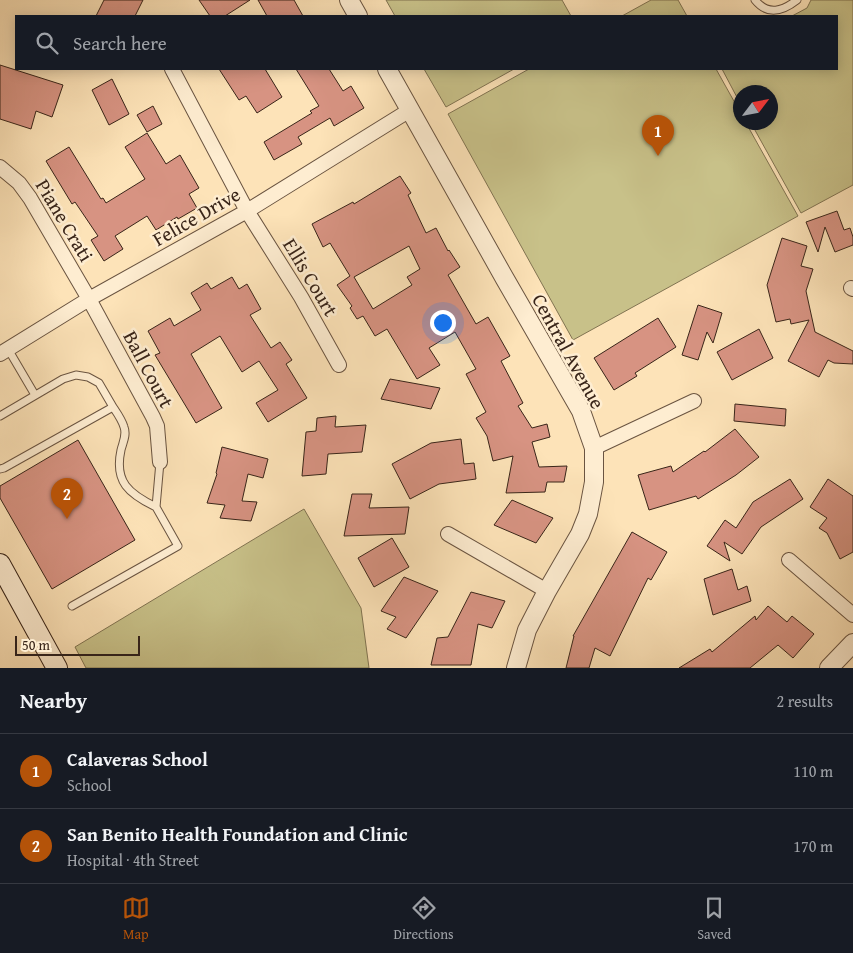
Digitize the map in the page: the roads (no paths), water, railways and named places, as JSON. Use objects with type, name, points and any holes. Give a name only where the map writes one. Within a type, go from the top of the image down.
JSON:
[{"type":"main road","points":[[0,564],[57,668]]},
{"type":"street","points":[[349,0],[357,15]]},
{"type":"street","name":"Ellis Court","points":[[173,70],[247,210],[301,297],[339,365]]},
{"type":"street","name":"Central Avenue","points":[[388,70],[581,411],[594,448],[594,482],[588,514],[580,534],[527,630],[516,668]]},
{"type":"street","name":"Felice Drive","points":[[4,352],[89,299],[247,210],[410,110]]},
{"type":"street","name":"Piane Crati","points":[[0,167],[19,183],[30,198],[89,299]]},
{"type":"street","name":"Ball Court","points":[[89,299],[157,426],[160,462]]},
{"type":"street","points":[[594,448],[694,402]]},
{"type":"street","points":[[448,534],[547,591]]},
{"type":"street","points":[[789,560],[853,616]]},
{"type":"street","points":[[829,668],[853,643]]},
{"type":"lane","points":[[756,0],[766,9],[777,11],[785,9],[797,0]]},
{"type":"lane","points":[[4,352],[36,394]]},
{"type":"lane","points":[[0,416],[63,379],[76,375],[88,377],[99,383],[124,427],[126,435],[119,458],[119,470],[124,482],[138,499],[156,507]]},
{"type":"lane","points":[[0,469],[113,406]]},
{"type":"lane","points":[[72,606],[178,546],[156,507],[160,462]]},
{"type":"place","name":"Calaveras School","points":[[658,156]]},
{"type":"place","name":"San Benito Health Foundation and Clinic","points":[[67,519]]}]
